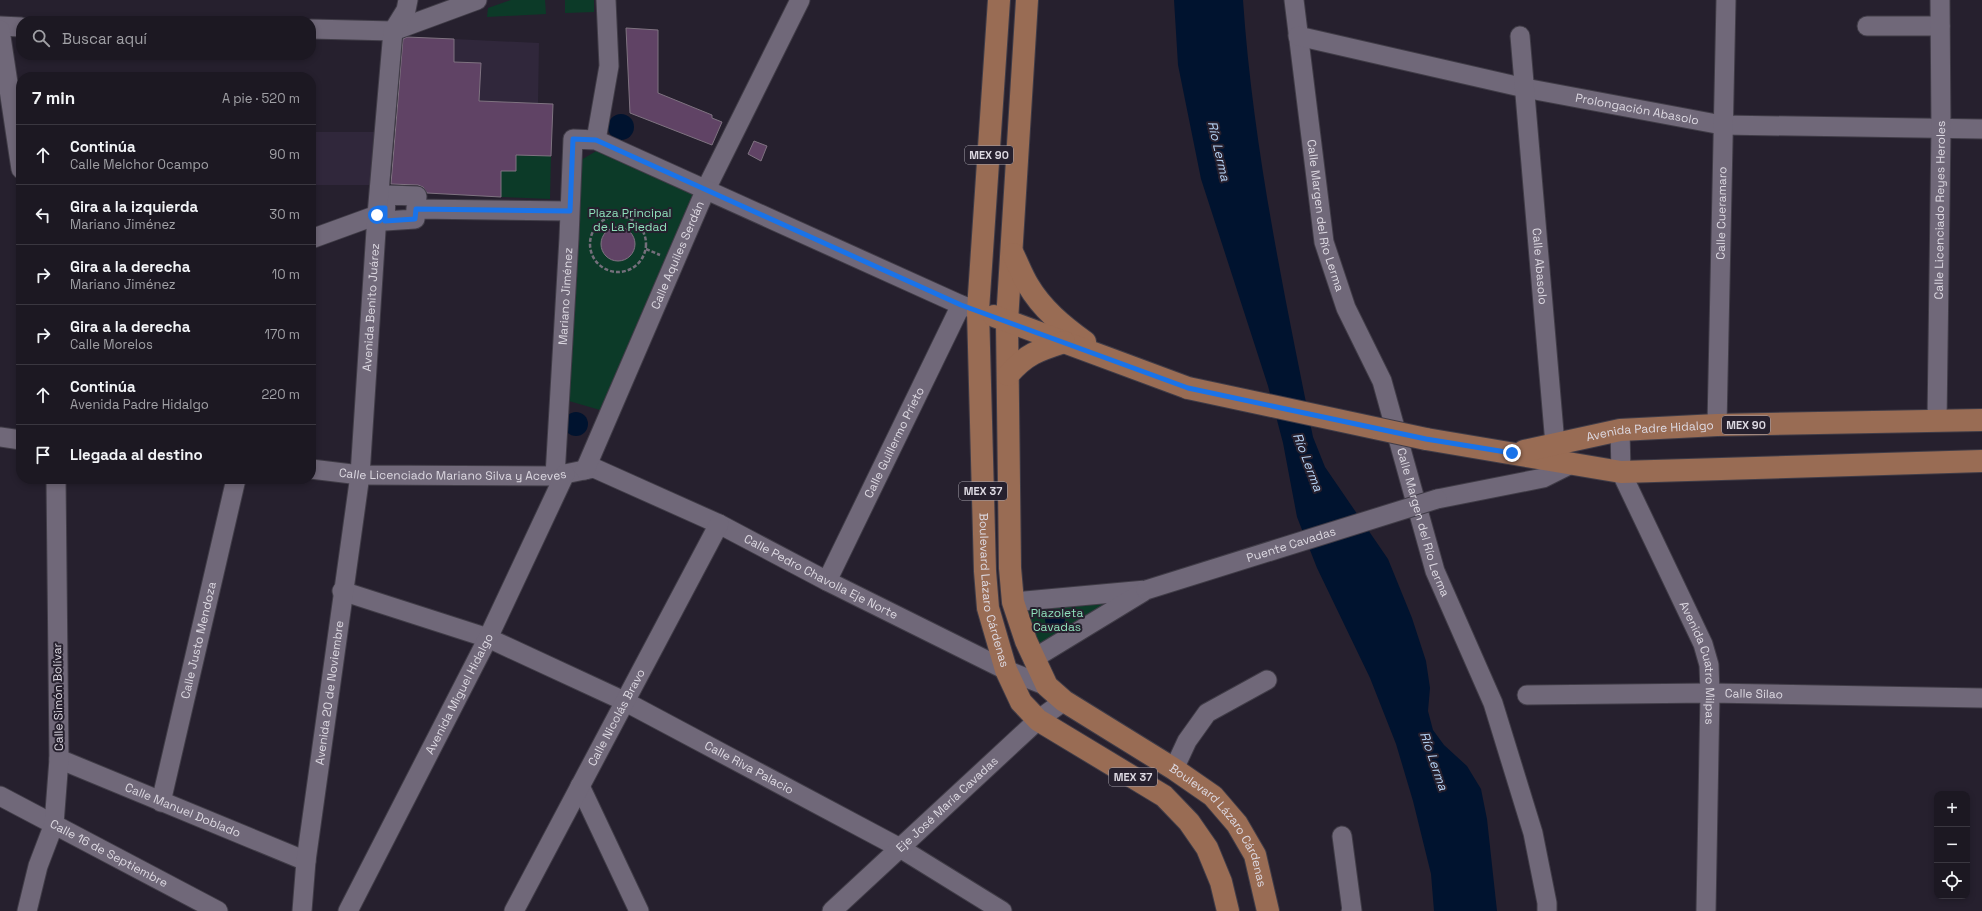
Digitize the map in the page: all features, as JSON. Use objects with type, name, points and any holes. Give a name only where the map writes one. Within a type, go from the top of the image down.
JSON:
[{"type":"main road","name":"Boulevard Lázaro Cárdenas","points":[[999,0],[970,307],[987,601],[1006,670],[1021,702],[1038,720],[1164,796],[1189,822],[1207,848],[1221,882],[1228,911]]},
{"type":"main road","name":"Boulevard Lázaro Cárdenas","points":[[1028,0],[1008,321],[1010,568],[1014,602],[1033,659],[1047,686],[1064,700],[1174,769],[1213,796],[1237,824],[1255,855],[1268,911]]},
{"type":"main road","name":"MEX 90","points":[[1012,251],[1028,285],[1043,305],[1060,323],[1105,357]]},
{"type":"main road","name":"Avenida Padre Hidalgo","points":[[970,307],[1188,388],[1426,439],[1621,472],[1982,460]]},
{"type":"main road","points":[[1008,375],[1027,356],[1039,349],[1064,342]]},
{"type":"main road","name":"Avenida Padre Hidalgo","points":[[1512,453],[1620,430],[1717,425],[1982,420]]},
{"type":"street","name":"Avenida Benito Juárez","points":[[360,475],[393,31],[406,10],[408,0]]},
{"type":"street","points":[[316,29],[393,31],[477,0]]},
{"type":"street","points":[[606,0],[608,66],[596,140],[970,307]]},
{"type":"street","name":"Calle Aquiles Serdán","points":[[589,469],[706,189],[800,0]]},
{"type":"street","name":"Calle Margen del Río Lerma","points":[[1294,0],[1324,242],[1346,308],[1382,382],[1435,571],[1493,703],[1532,833],[1547,911]]},
{"type":"street","name":"Calle Cueramaro","points":[[1717,425],[1722,125],[1726,0]]},
{"type":"street","name":"Calle Licenciado Reyes Heroles","points":[[1936,421],[1940,128],[1940,0]]},
{"type":"street","points":[[0,26],[16,26]]},
{"type":"street","points":[[1867,26],[1940,26]]},
{"type":"street","points":[[0,30],[16,136]]},
{"type":"street","name":"Prolongación Abasolo","points":[[1298,36],[1525,88],[1722,125],[1982,129]]},
{"type":"street","name":"Calle Abasolo","points":[[1520,36],[1555,444]]},
{"type":"street","name":"Mariano Jiménez","points":[[560,475],[573,139],[596,140]]},
{"type":"street","points":[[316,237],[380,211],[386,195],[417,196],[416,209],[570,211]]},
{"type":"street","name":"Calle Guillermo Prieto","points":[[827,581],[970,307]]},
{"type":"street","name":"Avenida Cuatro Milpas","points":[[1620,430],[1621,472],[1703,644],[1709,665],[1710,693],[1706,911]]},
{"type":"street","points":[[0,437],[16,439]]},
{"type":"street","name":"Puente Cavadas","points":[[1146,590],[1436,499],[1542,478],[1571,464]]},
{"type":"street","name":"Calle Licenciado Mariano Silva y Aceves","points":[[316,469],[360,475],[560,475],[589,469]]},
{"type":"street","name":"Calle Pedro Chavolla Eje Norte","points":[[589,469],[719,524],[827,581],[1006,670],[1047,686]]},
{"type":"street","name":"Avenida 20 de Noviembre","points":[[302,911],[306,861],[342,591],[360,475]]},
{"type":"street","name":"Avenida Miguel Hidalgo","points":[[348,911],[488,638],[560,475]]},
{"type":"street","name":"Calle Simón Bolívar","points":[[27,911],[38,866],[54,824],[59,759],[56,484]]},
{"type":"street","name":"Calle Justo Mendoza","points":[[161,802],[235,484]]},
{"type":"street","name":"Calle Nicolás Bravo","points":[[514,911],[719,524]]},
{"type":"street","points":[[1014,602],[1146,590]]},
{"type":"street","points":[[1033,659],[1146,590]]},
{"type":"street","name":"Calle Riva Palacio","points":[[342,591],[488,638],[624,701],[900,848],[1002,911]]},
{"type":"street","points":[[1174,769],[1187,741],[1207,713],[1267,680]]},
{"type":"street","name":"Calle Silao","points":[[1527,695],[1710,693],[1982,698]]},
{"type":"street","name":"Eje José María Cavadas","points":[[832,911],[1038,720],[1064,700]]},
{"type":"street","name":"Calle Manuel Doblado","points":[[59,759],[306,861]]},
{"type":"street","points":[[580,786],[639,911]]},
{"type":"street","name":"Calle 16 de Septiembre","points":[[0,796],[218,911]]},
{"type":"street","points":[[1342,836],[1351,911]]},
{"type":"path","points":[[618,216],[628,218],[636,223],[642,230],[646,239],[643,257],[630,270],[612,272],[604,269],[597,263],[592,255],[590,237],[594,229],[609,217],[618,216]]},
{"type":"shaded area","points":[[454,39],[539,43],[538,103],[479,101],[481,63],[454,62]]},
{"type":"shaded area","points":[[316,132],[380,132],[380,185],[316,185]]},
{"type":"green space","points":[[511,0],[545,0],[546,14],[487,17],[488,8]]},
{"type":"green space","points":[[565,0],[594,0],[594,12],[565,13]]},
{"type":"green space","name":"Plaza Principal de La Piedad","points":[[598,150],[700,192],[600,410],[569,401],[581,160]]},
{"type":"green space","points":[[516,155],[551,156],[550,199],[501,197],[501,171],[516,171]]},
{"type":"green space","name":"Plazoleta Cavadas","points":[[1166,582],[1037,647],[1022,595]]},
{"type":"water","name":"Río Lerma","points":[[1174,0],[1243,0],[1254,110],[1262,165],[1281,274],[1313,437],[1325,467],[1388,559],[1412,618],[1426,661],[1430,688],[1428,711],[1433,730],[1444,745],[1467,766],[1481,789],[1487,819],[1497,911],[1434,911],[1431,874],[1413,801],[1396,744],[1370,678],[1317,568],[1297,517],[1283,443],[1268,386],[1201,179],[1178,65]]},
{"type":"water","points":[[621,114],[630,118],[634,127],[630,136],[621,140],[612,136],[608,127],[612,118]]},
{"type":"water","points":[[576,412],[581,413],[587,419],[587,429],[581,435],[576,436],[571,435],[565,429],[564,424],[565,419],[571,413]]},
{"type":"water","points":[[1051,610],[1059,610],[1065,616],[1065,624],[1059,630],[1051,630],[1045,624],[1045,616]]},
{"type":"building","points":[[626,28],[658,30],[658,93],[712,115],[712,118],[722,122],[712,145],[630,113]]},
{"type":"building","points":[[407,37],[454,39],[454,62],[481,63],[479,101],[553,104],[551,156],[516,155],[516,171],[501,171],[501,197],[427,193],[423,187],[418,185],[391,184],[403,39]]},
{"type":"building","points":[[754,141],[767,146],[761,161],[748,154]]},
{"type":"building","points":[[615,227],[621,227],[625,228],[632,234],[635,244],[634,251],[628,258],[621,261],[615,261],[611,260],[604,254],[601,247],[601,241],[602,237],[608,230]]},
{"type":"route","points":[[377,215],[378,208],[385,208],[385,221],[415,219],[416,209],[570,211],[573,139],[596,140],[961,305],[1188,388],[1426,439],[1512,453]]}]
